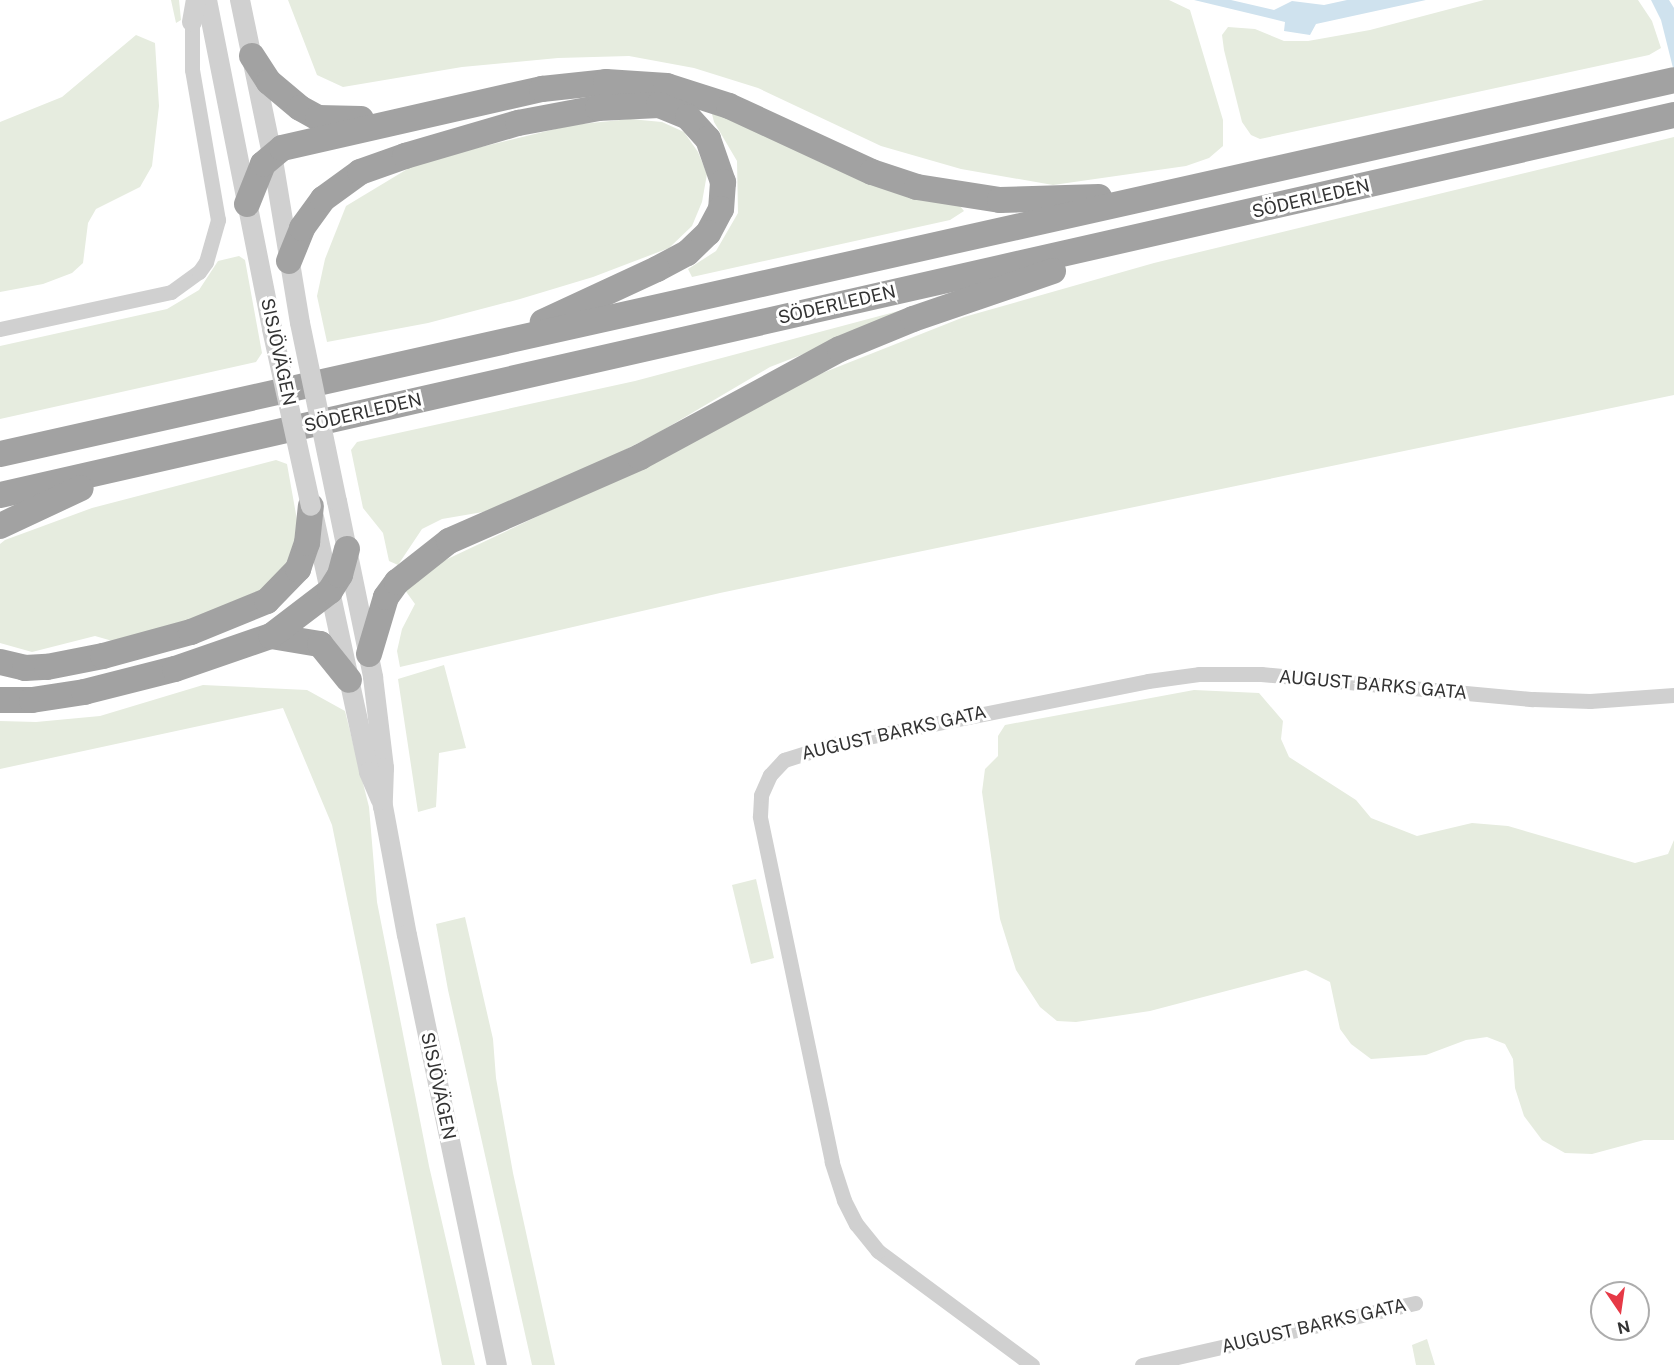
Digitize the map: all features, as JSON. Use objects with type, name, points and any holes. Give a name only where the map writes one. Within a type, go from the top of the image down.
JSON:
[{"type":"highway","points":[[252,56],[282,95],[318,118],[418,116]]},
{"type":"highway","name":"SÖDERLEDEN","points":[[0,454],[1669,81]]},
{"type":"highway","points":[[247,204],[257,176],[272,154],[294,144],[542,89],[636,82],[667,86],[729,106],[872,172],[959,196],[1060,199],[1178,192]]},
{"type":"highway","points":[[289,261],[302,228],[323,199],[360,172],[405,156],[518,123],[634,104],[674,110],[699,126],[716,154],[723,182],[721,209],[708,233],[687,253],[657,269],[499,342]]},
{"type":"highway","name":"SÖDERLEDEN","points":[[0,495],[1673,115]]},
{"type":"highway","points":[[369,654],[386,597],[397,582],[449,541],[640,457],[850,345],[913,319],[1179,229]]},
{"type":"highway","points":[[0,526],[126,467]]},
{"type":"highway","points":[[0,662],[25,668],[47,667],[103,656],[190,632],[267,601],[298,569],[307,543],[311,506]]},
{"type":"highway","points":[[0,700],[32,700],[84,692],[175,669],[271,636],[330,591],[340,575],[347,549]]},
{"type":"highway","points":[[271,636],[321,644],[349,680]]},
{"type":"street","points":[[0,329],[171,292],[199,272],[206,262],[218,220],[192,70],[192,22],[196,0]]},
{"type":"street","name":"SISJÖVÄGEN","points":[[207,0],[272,329],[369,772],[383,806],[497,1365]]},
{"type":"street","name":"SISJÖVÄGEN","points":[[240,0],[272,154],[300,323],[369,654],[384,768],[383,806]]},
{"type":"street","name":"AUGUST BARKS GATA","points":[[1032,1365],[878,1251],[856,1224],[844,1200],[832,1162],[760,816],[761,795],[770,775],[784,760],[838,743],[1199,674],[1261,674],[1533,699],[1590,701],[1674,695]]},
{"type":"street","name":"AUGUST BARKS GATA","points":[[1143,1365],[1415,1303]]},
{"type":"shaded area","points":[[171,0],[179,0],[181,20],[176,23]]},
{"type":"shaded area","points":[[288,0],[1169,0],[1190,10],[1223,120],[1223,146],[1209,158],[1186,166],[1053,185],[961,169],[881,146],[758,88],[694,68],[629,56],[558,58],[462,67],[343,87],[317,75]]},
{"type":"shaded area","points":[[1484,0],[1638,0],[1652,21],[1661,48],[1649,55],[1260,139],[1251,135],[1242,122],[1224,50],[1222,35],[1228,27],[1255,29],[1284,41],[1308,41],[1370,30]]},
{"type":"shaded area","points":[[136,35],[155,43],[159,106],[152,166],[140,187],[96,209],[88,223],[83,263],[72,273],[43,284],[0,292],[0,122],[62,97]]},
{"type":"shaded area","points":[[716,113],[960,206],[964,211],[950,220],[692,277],[688,269],[716,251],[738,213],[737,161],[714,122],[712,114]]},
{"type":"shaded area","points":[[630,119],[662,122],[684,132],[698,152],[707,174],[702,202],[692,226],[669,248],[593,277],[520,299],[428,323],[327,342],[317,296],[325,259],[346,206],[419,162],[572,125]]},
{"type":"shaded area","points":[[1674,137],[1674,395],[720,593],[400,667],[397,651],[402,629],[415,604],[402,586],[422,571],[642,467],[787,387],[964,317],[1154,263]]},
{"type":"shaded area","points":[[239,256],[245,260],[262,353],[256,362],[0,419],[0,346],[167,309],[199,290],[218,261]]},
{"type":"shaded area","points":[[921,305],[920,309],[770,367],[658,433],[546,490],[483,512],[442,519],[422,529],[398,565],[389,561],[383,533],[363,508],[351,450],[357,442],[635,381]]},
{"type":"shaded area","points":[[276,460],[287,464],[299,531],[285,572],[263,589],[189,620],[116,642],[95,636],[32,652],[0,643],[0,544],[5,540],[92,508]]},
{"type":"shaded area","points":[[444,665],[466,748],[439,753],[436,807],[418,812],[398,679]]},
{"type":"shaded area","points":[[203,685],[307,690],[345,711],[369,807],[377,902],[429,1166],[475,1365],[442,1365],[332,825],[283,708],[0,769],[0,721],[36,722],[100,716]]},
{"type":"shaded area","points":[[1194,690],[1259,693],[1283,721],[1281,739],[1289,757],[1356,800],[1371,818],[1417,836],[1472,823],[1508,826],[1635,863],[1668,854],[1674,840],[1674,1140],[1644,1140],[1592,1154],[1565,1153],[1542,1140],[1524,1116],[1515,1088],[1513,1059],[1505,1044],[1487,1037],[1466,1040],[1426,1055],[1371,1059],[1351,1044],[1340,1029],[1330,982],[1306,970],[1150,1011],[1076,1022],[1057,1021],[1040,1007],[1016,970],[1000,919],[982,792],[985,769],[998,756],[998,736],[1005,725]]},
{"type":"shaded area","points":[[756,879],[774,958],[751,964],[732,885]]},
{"type":"shaded area","points":[[465,917],[493,1039],[496,1078],[513,1173],[555,1365],[532,1365],[448,990],[436,924]]},
{"type":"shaded area","points":[[1427,1339],[1435,1365],[1416,1365],[1412,1345]]},
{"type":"water","points":[[1194,0],[1231,0],[1274,10],[1292,1],[1324,5],[1347,0],[1426,0],[1316,24],[1310,35],[1284,31],[1285,22]]},
{"type":"water","points":[[1651,0],[1669,0],[1674,8],[1674,72],[1661,20]]}]
